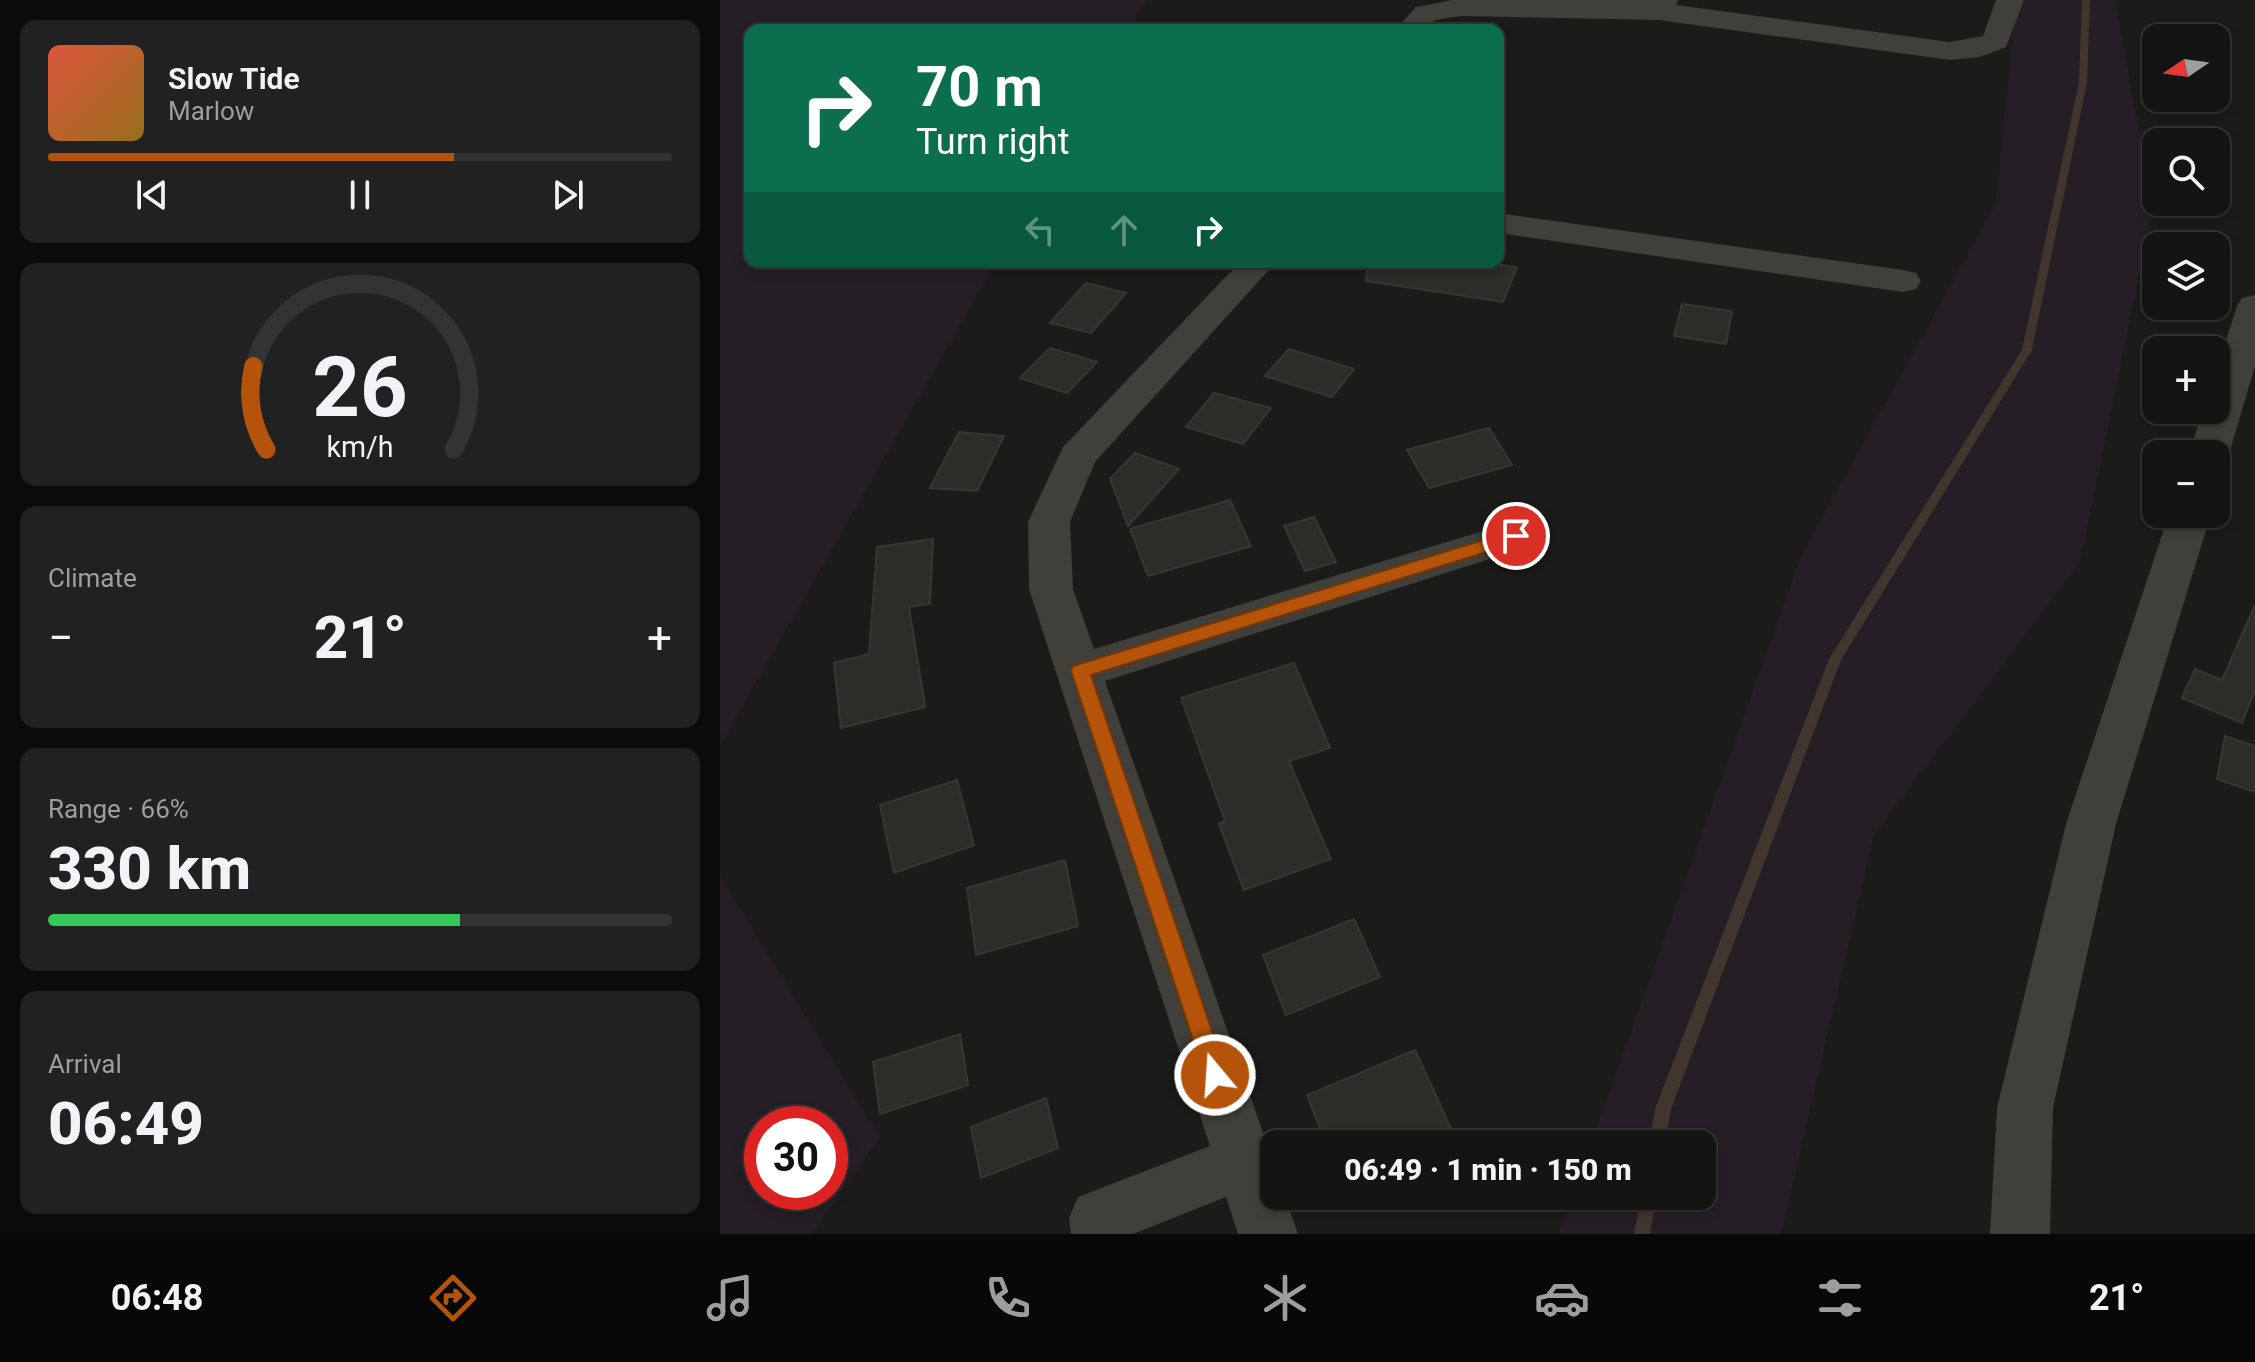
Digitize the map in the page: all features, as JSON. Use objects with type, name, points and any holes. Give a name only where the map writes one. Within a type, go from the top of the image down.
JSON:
[{"type":"street","points":[[1415,24],[1426,13],[1461,7],[1662,5],[1950,51],[1980,48],[1996,41],[2010,0]]},
{"type":"street","points":[[1504,224],[1903,281]]},
{"type":"street","points":[[1253,268],[1077,456],[1049,522],[1051,589],[1268,1234]]},
{"type":"street","points":[[2213,440],[2255,306]]},
{"type":"street","points":[[2020,1234],[2025,1108],[2091,824],[2186,528]]},
{"type":"street","points":[[1080,671],[1516,536]]},
{"type":"street","points":[[1101,1234],[1099,1218],[1244,1161]]},
{"type":"shaded area","points":[[720,0],[1146,0],[1132,24],[744,24],[744,268],[993,268],[720,746]]},
{"type":"shaded area","points":[[2016,0],[2115,0],[2142,147],[2142,216],[2151,216],[2148,232],[2142,232],[2142,260],[2080,562],[1874,835],[1781,1234],[1558,1234],[1567,1210],[1716,1210],[1716,1130],[1596,1130],[1802,554],[1996,203]]},
{"type":"shaded area","points":[[720,876],[880,1138],[848,1183],[848,1106],[744,1106],[744,1210],[829,1210],[812,1234],[720,1234]]},
{"type":"building","points":[[1517,267],[1503,302],[1366,281],[1367,268]]},
{"type":"building","points":[[1086,283],[1126,293],[1091,333],[1050,323]]},
{"type":"building","points":[[1682,304],[1732,311],[1726,344],[1674,336]]},
{"type":"building","points":[[1050,348],[1097,362],[1067,393],[1020,378]]},
{"type":"building","points":[[1289,349],[1354,369],[1332,397],[1265,376]]},
{"type":"building","points":[[1214,393],[1271,408],[1243,444],[1186,427]]},
{"type":"building","points":[[1489,428],[1512,465],[1429,488],[1407,450]]},
{"type":"building","points":[[959,432],[1004,436],[977,491],[930,488]]},
{"type":"building","points":[[1135,453],[1179,469],[1128,526],[1110,479]]},
{"type":"building","points":[[1230,500],[1251,546],[1148,576],[1130,529]]},
{"type":"building","points":[[1314,517],[1336,562],[1305,571],[1284,526]]},
{"type":"building","points":[[933,539],[930,604],[909,607],[925,707],[841,728],[834,663],[869,654],[877,547]]},
{"type":"building","points":[[2255,605],[2255,690],[2242,723],[2182,698],[2195,669],[2222,680]]},
{"type":"building","points":[[1294,663],[1330,748],[1289,761],[1331,859],[1244,890],[1219,824],[1225,821],[1181,698]]},
{"type":"building","points":[[2225,736],[2255,746],[2255,792],[2217,779]]},
{"type":"building","points":[[957,780],[974,845],[894,873],[880,805]]},
{"type":"building","points":[[1065,860],[1078,926],[976,955],[967,888]]},
{"type":"building","points":[[1354,919],[1380,977],[1286,1015],[1263,955]]},
{"type":"building","points":[[960,1034],[968,1085],[880,1114],[873,1062]]},
{"type":"building","points":[[1415,1050],[1452,1130],[1321,1130],[1307,1095]]},
{"type":"building","points":[[1046,1098],[1058,1148],[981,1178],[971,1127]]},
{"type":"waterway","points":[[1659,1130],[1663,1109],[1835,659],[2027,350],[2083,82],[2086,0]]},
{"type":"waterway","points":[[1642,1234],[1646,1210]]},
{"type":"route","points":[[1215,1075],[1080,671],[1516,536]]}]
